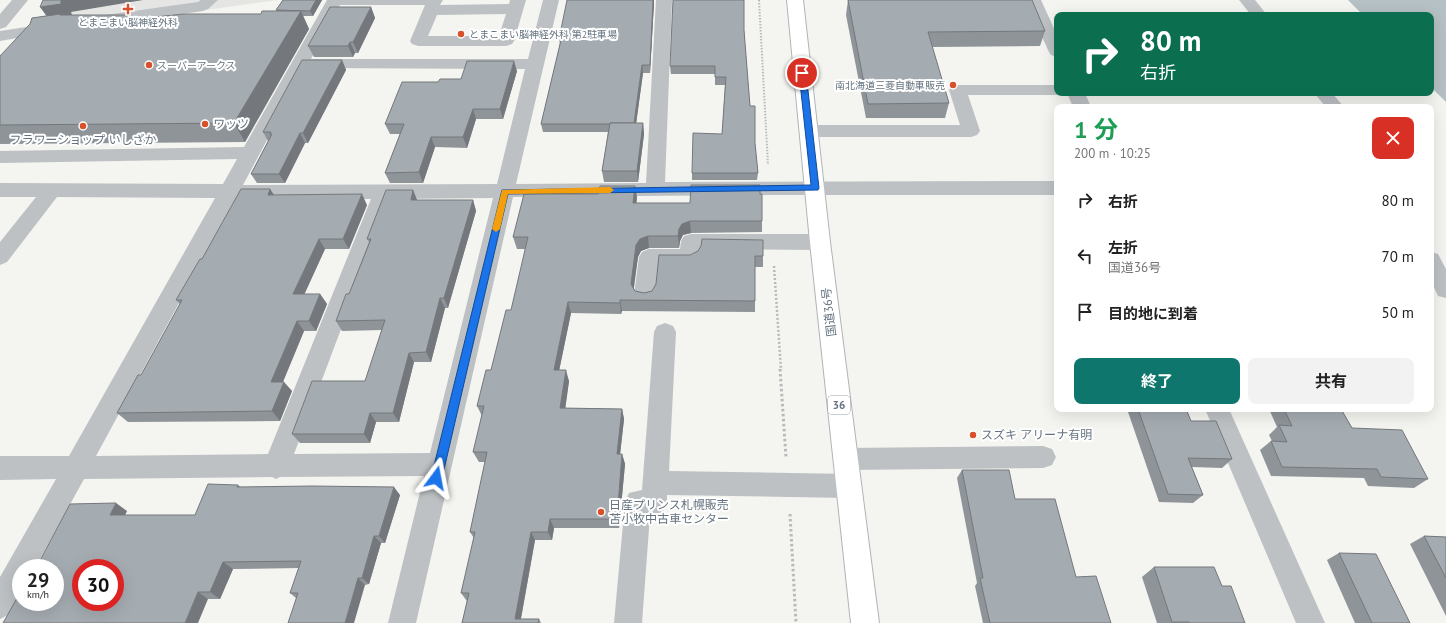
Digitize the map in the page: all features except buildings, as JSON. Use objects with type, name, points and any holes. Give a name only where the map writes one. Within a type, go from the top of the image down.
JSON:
[{"type":"highway","name":"国道36号","points":[[795,0],[820,242],[865,623]]},
{"type":"street","points":[[0,24],[20,0]]},
{"type":"street","points":[[86,23],[203,6],[210,0]]},
{"type":"street","points":[[0,605],[299,63],[315,22],[335,0],[435,0],[418,41],[506,41],[517,5],[431,10]]},
{"type":"street","points":[[402,623],[534,64],[551,0]]},
{"type":"street","points":[[654,189],[664,0]]},
{"type":"street","points":[[1033,0],[1054,46]]},
{"type":"street","points":[[1247,0],[1257,12]]},
{"type":"street","points":[[0,36],[70,25]]},
{"type":"street","points":[[299,63],[534,64]]},
{"type":"street","points":[[808,131],[971,131],[958,90],[1054,90]]},
{"type":"street","points":[[1326,96],[1333,104]]},
{"type":"street","points":[[0,157],[249,152]]},
{"type":"street","points":[[0,190],[505,192],[770,188],[1054,188]]},
{"type":"street","points":[[0,257],[52,190]]},
{"type":"street","points":[[276,467],[383,192]]},
{"type":"street","points":[[645,295],[649,257],[690,257],[691,241],[820,242]]},
{"type":"street","points":[[1434,266],[1446,290]]},
{"type":"street","points":[[628,623],[638,502],[654,503],[665,332]]},
{"type":"street","points":[[1217,412],[1311,623]]},
{"type":"street","points":[[846,459],[1043,457]]},
{"type":"street","points":[[0,468],[276,467],[440,464]]},
{"type":"street","points":[[655,483],[849,486]]},
{"type":"path","points":[[759,0],[770,188]]},
{"type":"path","points":[[773,241],[796,623]]},
{"type":"shaded area","name":"とまこまい脳神経外科","points":[[52,0],[278,0],[35,34]]},
{"type":"shaded area","points":[[1348,0],[1446,0],[1446,102],[1434,90],[1434,12],[1360,12]]},
{"type":"slow traffic","points":[[496,229],[505,192],[610,190]]},
{"type":"place","name":"とまこまい脳神経外科","points":[[128,9]]},
{"type":"place","name":"とまこまい脳神経外科 第2駐車場","points":[[461,34]]},
{"type":"place","name":"スーパーアークス","points":[[149,65]]},
{"type":"place","name":"南北海道三菱自動車販売","points":[[953,85]]},
{"type":"place","name":"ワッツ","points":[[205,124]]},
{"type":"place","name":"フラワーショップ いしざか","points":[[83,126]]},
{"type":"place","name":"スズキ アリーナ有明","points":[[973,435]]},
{"type":"place","name":"日産プリンス札幌販売 苫小牧中古車センター","points":[[601,512]]},
{"type":"route","points":[[436,478],[505,192],[815,188],[802,73]]}]
